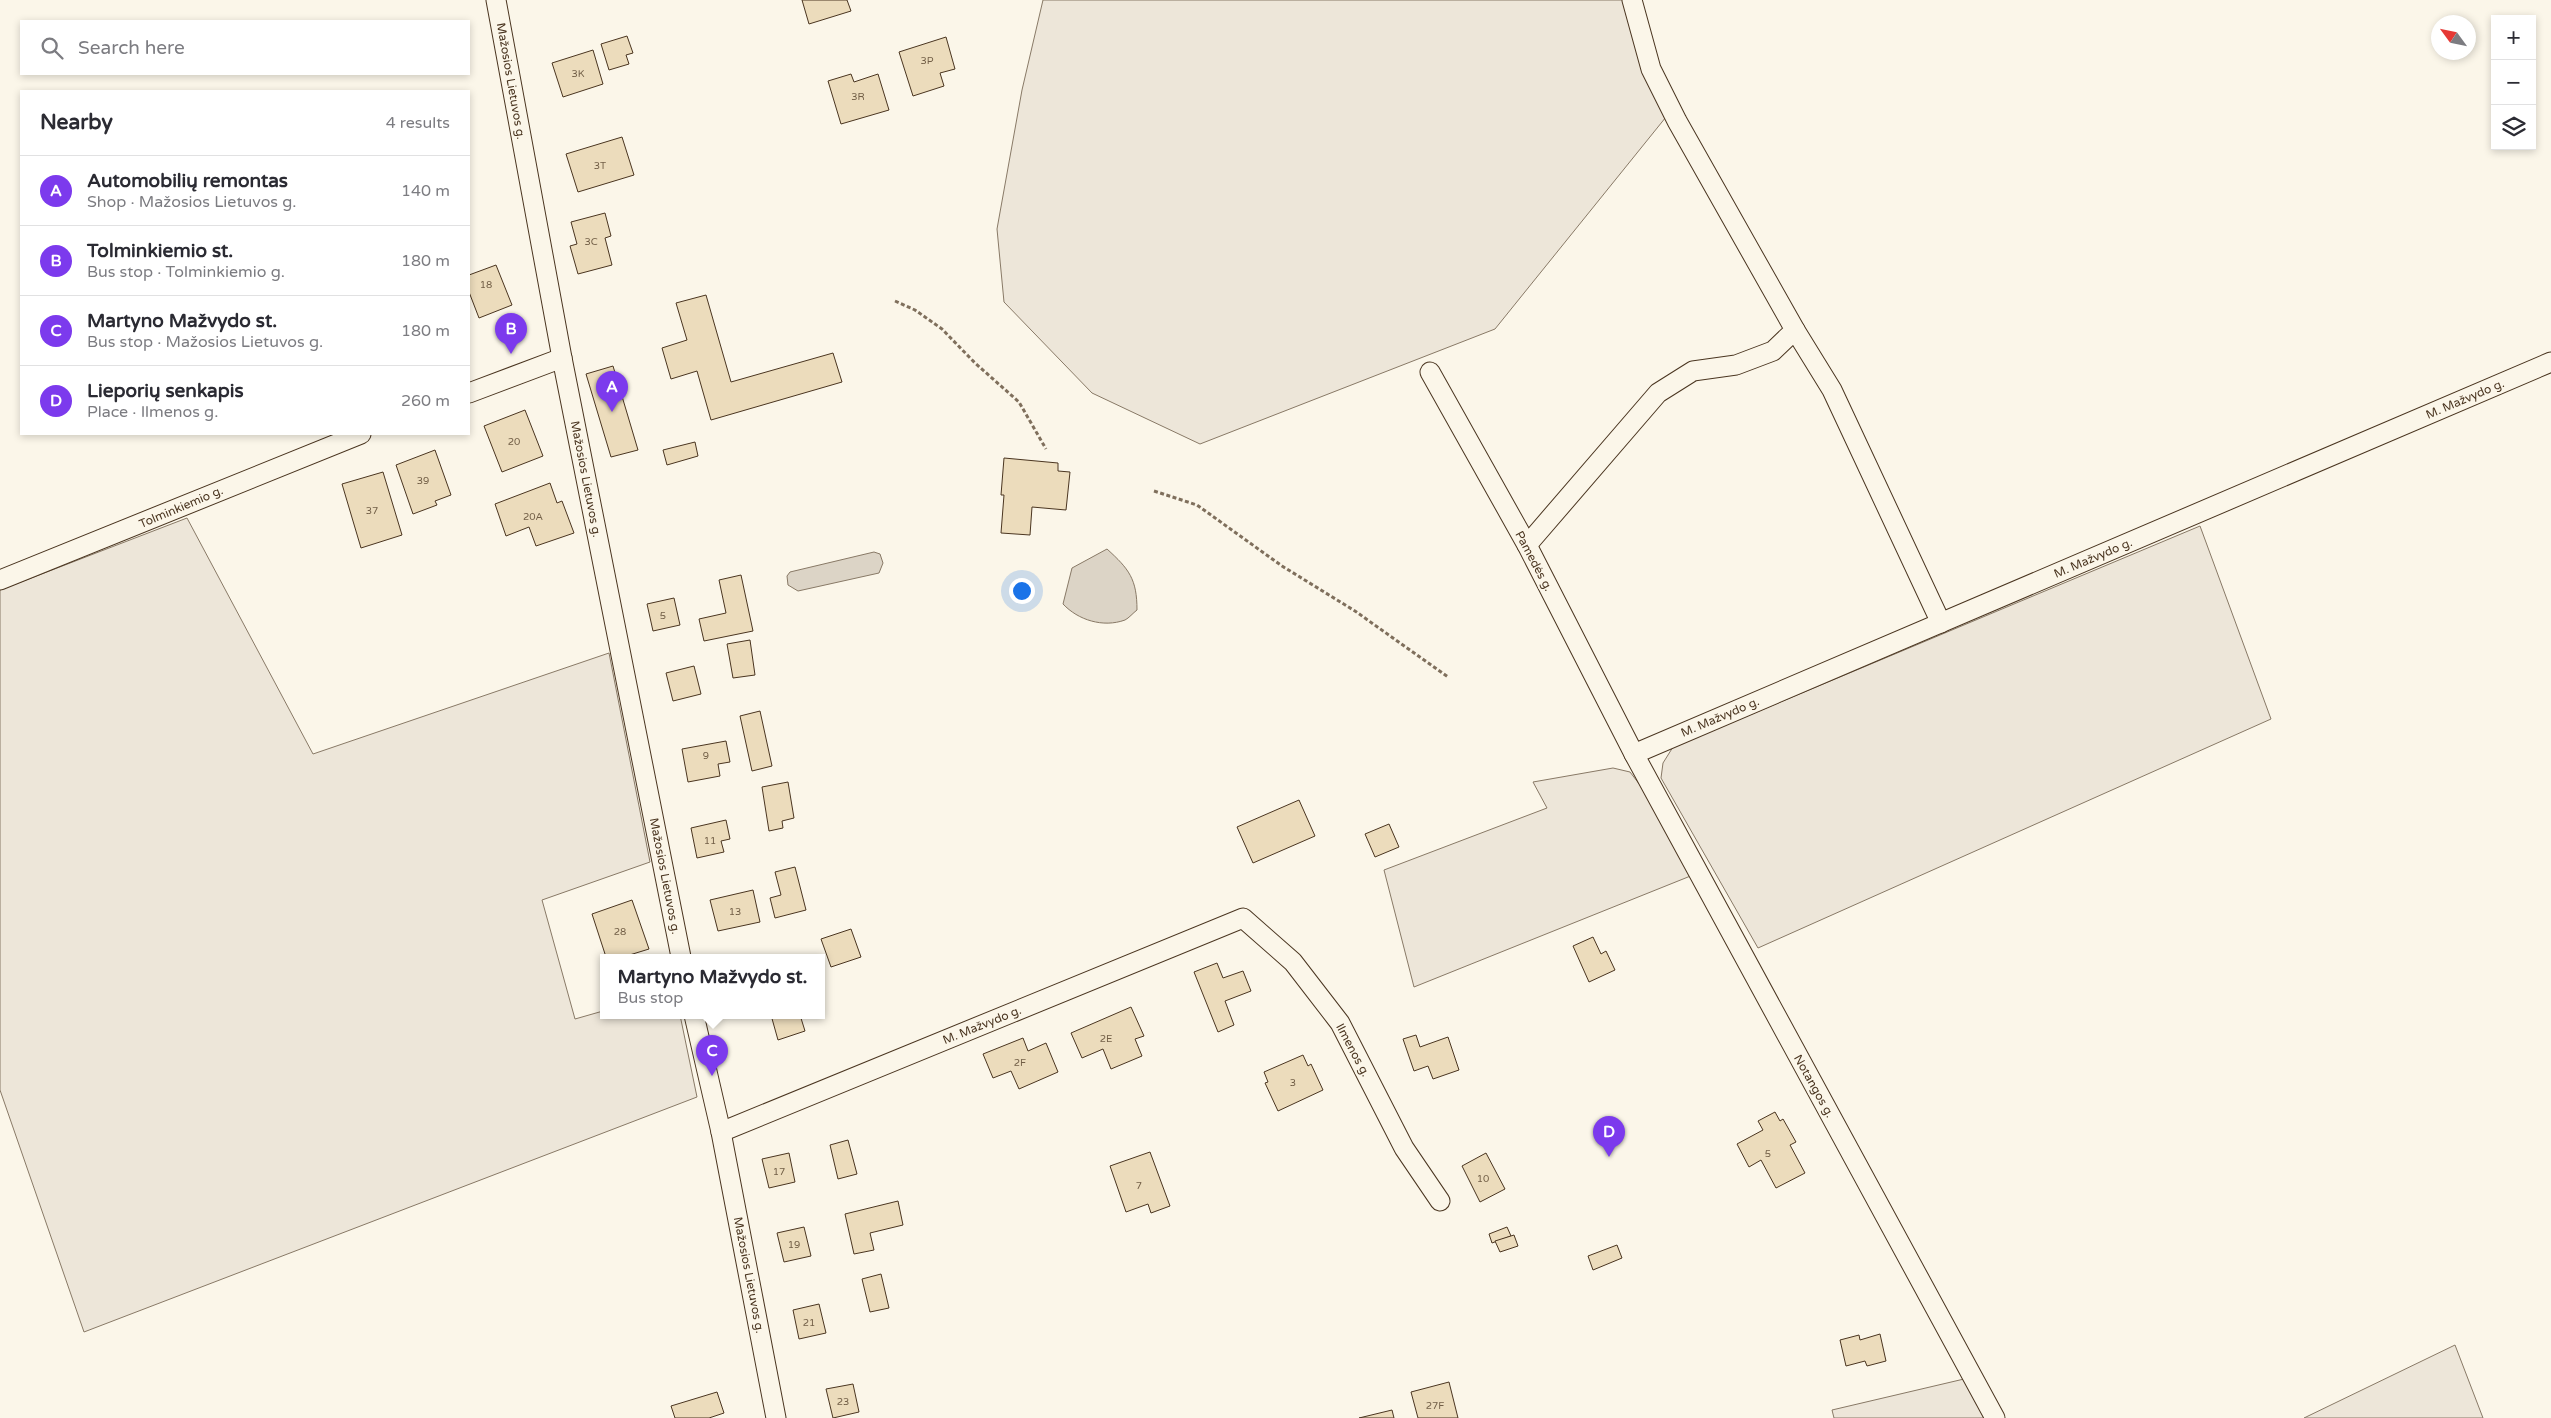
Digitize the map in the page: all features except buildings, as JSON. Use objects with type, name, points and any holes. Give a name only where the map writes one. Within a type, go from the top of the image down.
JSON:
[{"type":"street","name":"Mažosios Lietuvos g.","points":[[496,0],[562,358],[680,954]]},
{"type":"street","points":[[1632,0],[1651,69],[1676,121],[1795,330],[1832,390],[1942,623]]},
{"type":"street","points":[[1527,545],[1658,393],[1693,371],[1736,365],[1773,351],[1795,330]]},
{"type":"street","points":[[470,393],[562,358]]},
{"type":"street","name":"M. Mažvydo g.","points":[[1634,754],[2551,362]]},
{"type":"street","name":"Pamedės g.","points":[[1430,372],[1527,545],[1634,754]]},
{"type":"street","name":"Tolminkiemio g.","points":[[0,580],[82,549],[360,435]]},
{"type":"street","name":"Notangos g.","points":[[1634,754],[1995,1418]]},
{"type":"street","name":"M. Mažvydo g.","points":[[722,1132],[1243,918]]},
{"type":"street","name":"Ilmenos g.","points":[[1243,918],[1293,962],[1340,1023],[1404,1148],[1440,1201]]},
{"type":"street","name":"Mažosios Lietuvos g.","points":[[695,1019],[722,1132],[776,1418]]},
{"type":"path","points":[[895,301],[915,310],[942,329],[974,364],[1019,402],[1046,449]]},
{"type":"path","points":[[1154,490],[1197,505],[1282,566],[1355,611],[1448,677]]},
{"type":"shaded area","points":[[1043,0],[1629,0],[1666,117],[1495,329],[1200,444],[1092,393],[1004,302],[997,229],[1022,90]]},
{"type":"shaded area","points":[[187,518],[313,754],[609,653],[650,862],[542,900],[575,1019],[600,1012],[600,1019],[681,1019],[697,1097],[84,1332],[0,1090],[0,590]]},
{"type":"shaded area","points":[[2200,526],[2271,719],[1758,948],[1661,778],[1663,763],[1673,747]]},
{"type":"shaded area","points":[[1107,549],[1130,575],[1137,599],[1137,610],[1125,620],[1100,623],[1083,618],[1063,604],[1072,568]]},
{"type":"shaded area","points":[[874,552],[880,554],[883,563],[879,573],[798,591],[788,585],[787,576],[790,572]]},
{"type":"shaded area","points":[[1613,768],[1630,772],[1640,785],[1693,875],[1414,987],[1384,870],[1547,808],[1533,782]]},
{"type":"shaded area","points":[[2455,1345],[2483,1418],[2304,1418]]},
{"type":"shaded area","points":[[1964,1379],[1985,1418],[1834,1418],[1832,1410]]},
{"type":"place","name":"Tolminkiemio st.","points":[[511,354]]},
{"type":"place","name":"Automobilių remontas","points":[[612,412]]},
{"type":"place","name":"Martyno Mažvydo st.","points":[[712,1076]]},
{"type":"place","name":"Lieporių senkapis","points":[[1609,1157]]}]
